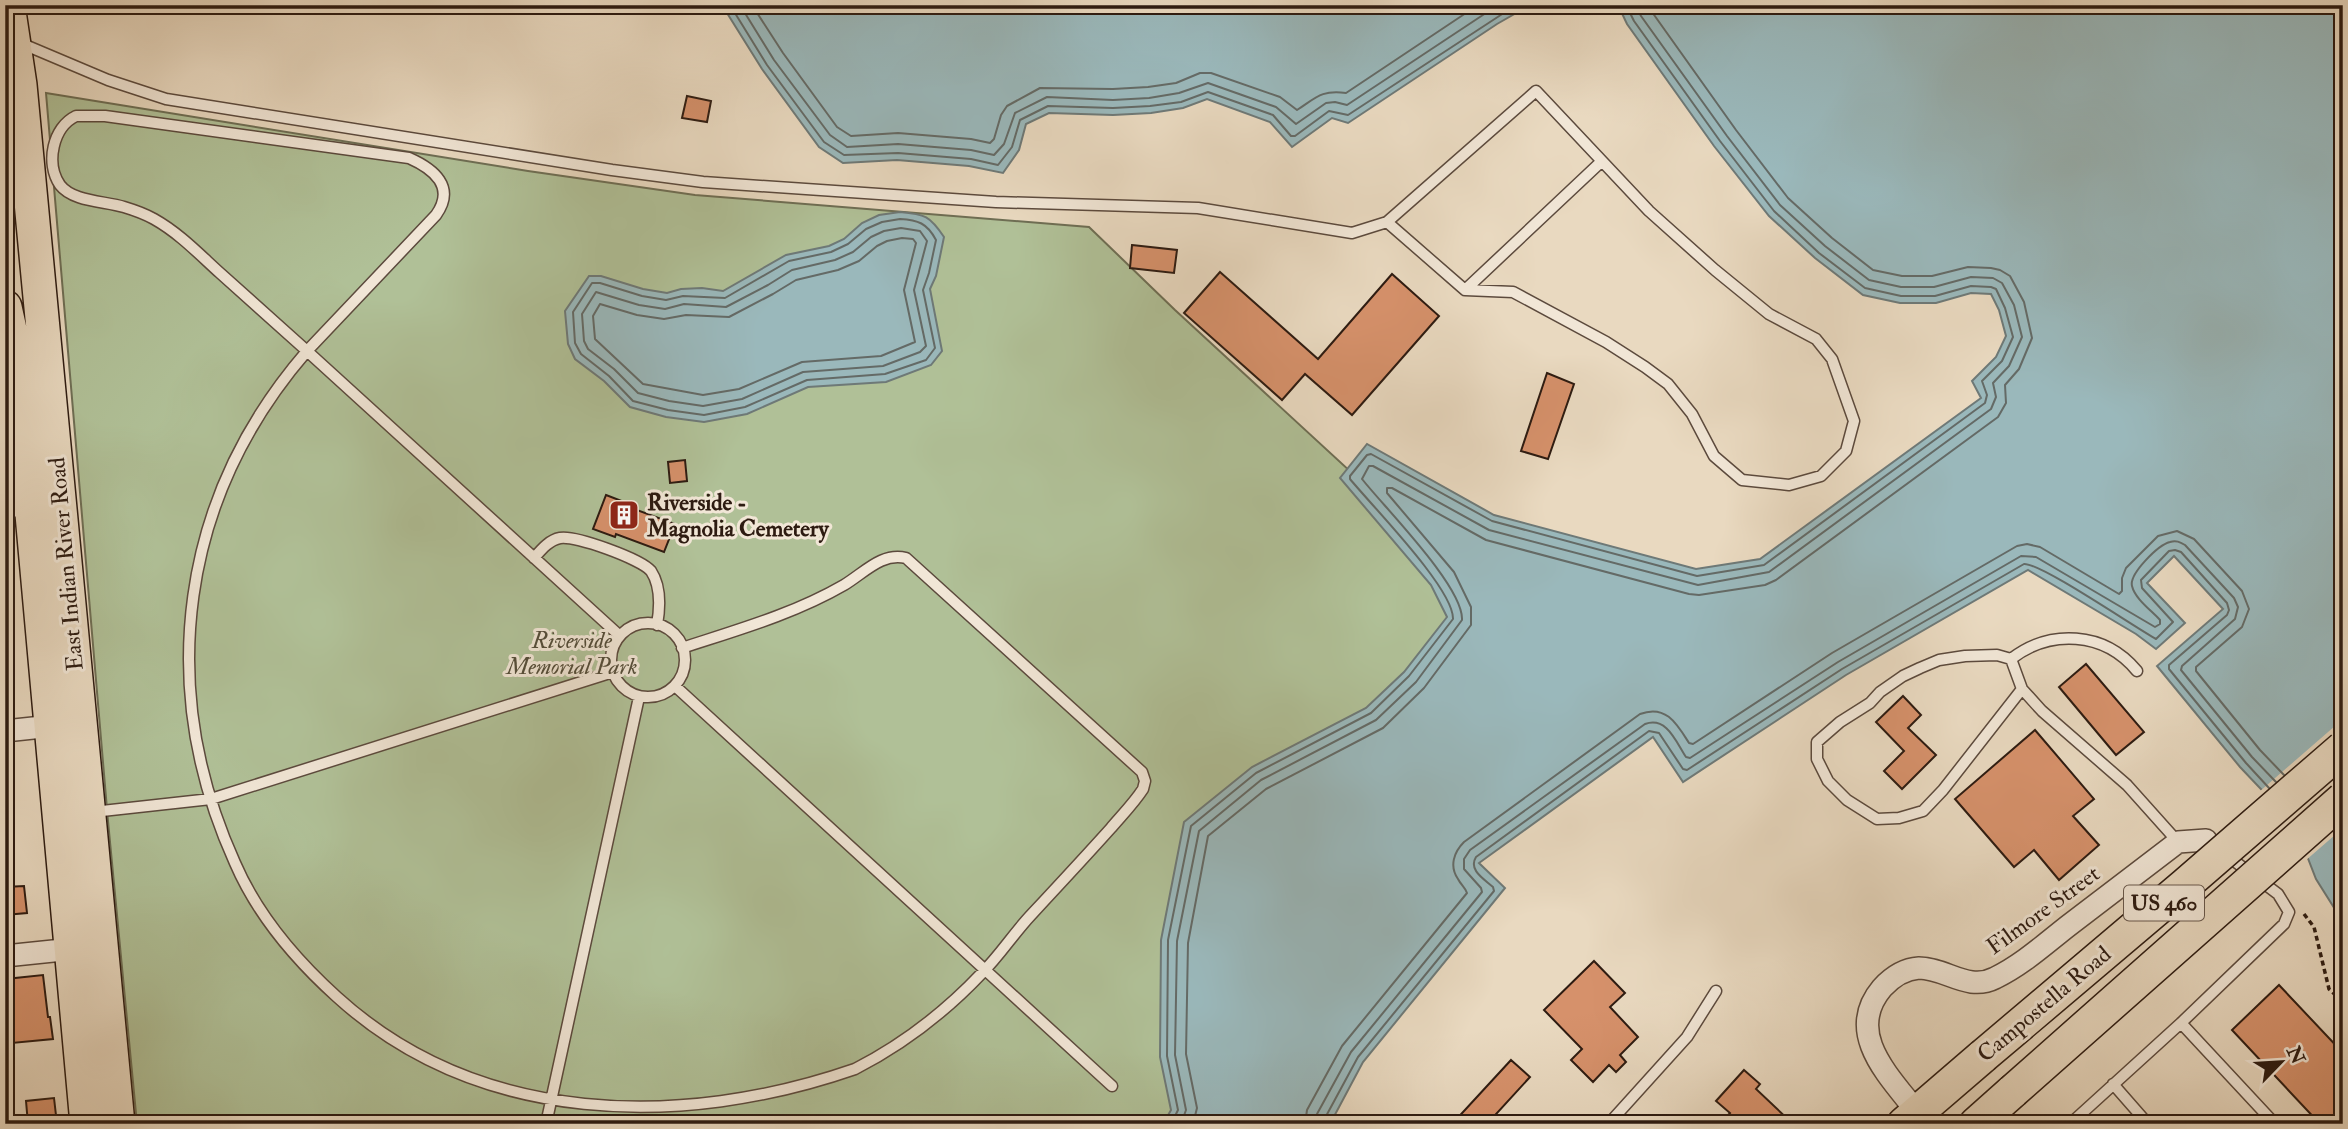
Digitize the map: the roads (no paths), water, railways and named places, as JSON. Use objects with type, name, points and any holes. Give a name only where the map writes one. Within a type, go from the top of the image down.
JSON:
[{"type":"main road","name":"East Indian River Road","points":[[8,5],[32,504]]},
{"type":"main road","name":"East Indian River Road","points":[[5,307],[19,370],[32,504],[66,724],[86,948],[118,1124]]},
{"type":"main road","name":"East Indian River Road","points":[[66,724],[89,813],[86,948],[87,1124]]},
{"type":"main road","name":"Campostella Road","points":[[1910,1118],[2343,748]]},
{"type":"main road","name":"Campostella Road","points":[[1976,1124],[2343,799]]},
{"type":"street","points":[[5,731],[66,724]]},
{"type":"street","points":[[2178,842],[2206,840]]},
{"type":"street","name":"Filmore Street","points":[[1910,1118],[1871,1047],[1867,1030],[1870,1009],[1877,994],[1889,980],[1904,971],[1918,968],[1984,984],[2019,964],[2178,842]]},
{"type":"street","points":[[5,956],[86,948]]},
{"type":"lane","points":[[10,39],[108,80],[166,99],[612,170],[703,182],[918,197],[1198,208],[1352,233],[1387,222],[1536,91],[1648,211],[1769,314],[1816,340],[1832,359],[1854,421],[1846,451],[1821,476],[1789,485],[1742,480],[1714,456],[1692,414],[1668,384],[1645,367],[1606,342],[1513,292],[1465,290],[1387,222]]},
{"type":"lane","points":[[605,1116],[515,1100],[472,1085],[431,1065],[383,1035],[330,990],[289,948],[257,903],[235,865],[211,799],[201,760],[191,690],[190,619],[194,581],[206,532],[222,485],[257,417],[283,379],[307,351],[440,209],[443,189],[438,177],[427,166],[409,158],[106,116],[76,116],[66,120],[58,130],[54,147],[54,166],[62,187],[71,195],[125,207],[152,218],[177,234],[307,351],[620,636]]},
{"type":"lane","points":[[1465,290],[1602,161]]},
{"type":"lane","points":[[534,558],[545,546],[558,538],[571,538],[636,559],[652,573],[658,590],[657,625]]},
{"type":"lane","points":[[682,648],[747,627],[810,602],[844,585],[886,557],[906,558],[1142,772],[1145,781],[1140,794],[1020,927],[986,969],[929,1021],[893,1047],[855,1069],[805,1090],[715,1114]]},
{"type":"lane","points":[[637,625],[657,625],[677,638],[682,648],[684,668],[675,686],[664,694],[639,697],[618,684],[612,673],[611,653],[620,636],[637,625]]},
{"type":"lane","points":[[2011,659],[2026,648],[2045,640],[2069,638],[2108,648],[2129,661],[2137,671]]},
{"type":"lane","points":[[2011,659],[1997,655],[1965,656],[1940,660],[1903,676],[1817,742],[1817,759],[1828,781],[1847,800],[1877,819],[1899,818],[1923,811],[1943,790],[2022,689]]},
{"type":"lane","points":[[2011,659],[2022,689],[2042,711],[2127,785],[2178,842]]},
{"type":"lane","points":[[89,813],[211,799],[612,673]]},
{"type":"lane","points":[[675,686],[1112,1086]]},
{"type":"lane","points":[[546,1124],[639,697]]},
{"type":"lane","points":[[2070,1124],[2181,1023],[2284,923],[2289,912],[2278,894],[2206,840]]},
{"type":"lane","points":[[1617,1124],[1612,1120],[1687,1037],[1716,991]]},
{"type":"lane","points":[[2181,1023],[2275,1124]]},
{"type":"lane","points":[[2113,1084],[2148,1124]]},
{"type":"lane","points":[[642,1118],[654,1118]]},
{"type":"water","points":[[722,5],[1530,5],[1348,123],[1332,118],[1292,147],[1270,122],[1207,99],[1183,108],[1151,113],[1049,113],[1026,124],[1019,150],[1003,173],[969,166],[897,160],[843,163],[819,147],[762,69]]},
{"type":"water","points":[[1618,5],[2343,5],[2343,922],[2316,879],[2295,825],[2240,767],[2157,666],[2223,609],[2174,556],[2147,583],[2185,623],[2156,649],[2136,634],[2028,570],[1846,675],[1683,782],[1653,737],[1479,863],[1505,888],[1363,1062],[1330,1124],[1163,1124],[1171,1110],[1160,1057],[1161,940],[1184,822],[1252,767],[1366,708],[1404,672],[1447,617],[1431,585],[1340,478],[1367,444],[1494,515],[1696,569],[1760,559],[1981,398],[1972,381],[1996,357],[2006,336],[1999,310],[1991,294],[1971,293],[1936,303],[1900,303],[1863,295],[1815,258],[1769,216],[1714,146],[1627,24]]},
{"type":"water","points":[[900,212],[926,217],[944,237],[936,276],[930,289],[942,351],[931,365],[886,382],[808,387],[747,414],[704,422],[666,417],[630,407],[604,381],[575,359],[568,344],[565,311],[589,276],[601,276],[643,289],[667,293],[702,288],[723,291],[786,255],[829,246],[844,239],[862,223],[879,215]]},
{"type":"place","name":"Riverside - Magnolia Cemetery","points":[[624,515]]},
{"type":"park label","name":"Riverside Memorial Park","points":[[572,653]]}]
